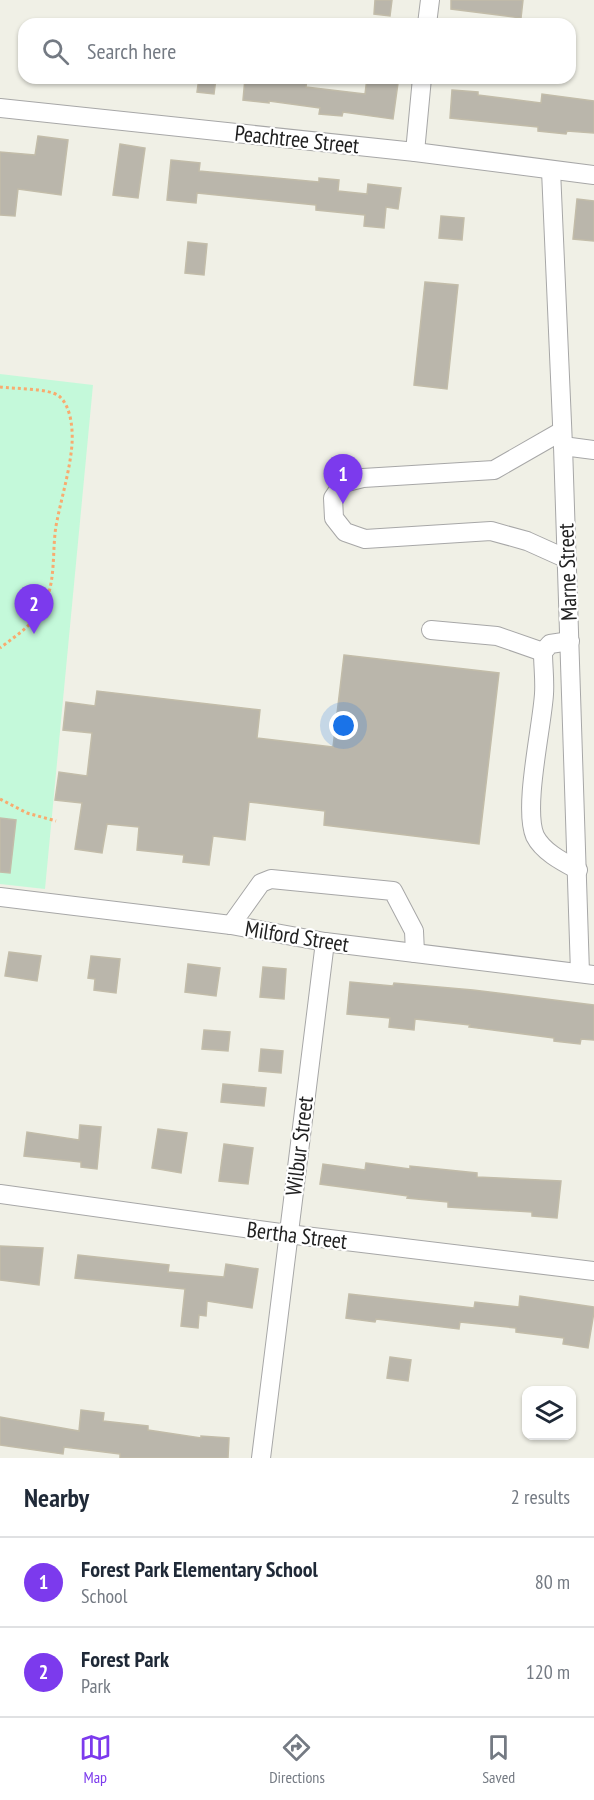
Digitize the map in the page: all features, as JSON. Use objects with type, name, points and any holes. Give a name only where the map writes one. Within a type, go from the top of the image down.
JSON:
[{"type":"street","points":[[428,18],[430,0]]},
{"type":"street","points":[[415,152],[421,84]]},
{"type":"street","name":"Peachtree Street","points":[[0,108],[415,152],[594,175]]},
{"type":"street","name":"Marne Street","points":[[551,170],[578,870],[587,974]]},
{"type":"street","points":[[567,559],[527,541],[491,531],[365,539],[345,532],[339,525],[334,518],[333,498],[343,483],[363,478],[494,470],[562,438],[594,450]]},
{"type":"street","points":[[431,630],[497,636],[543,652]]},
{"type":"street","points":[[570,641],[550,644],[543,652],[544,693],[532,797],[532,824],[536,838],[555,858],[578,870]]},
{"type":"street","points":[[231,925],[261,884],[271,879],[393,891],[414,931],[415,953]]},
{"type":"street","name":"Milford Street","points":[[0,897],[231,925],[325,942],[587,974]]},
{"type":"street","name":"Wilbur Street","points":[[261,1458],[325,942]]},
{"type":"street","name":"Bertha Street","points":[[0,1194],[288,1234],[594,1271]]},
{"type":"path","points":[[0,387],[50,392],[58,396],[65,404],[71,421],[72,444],[56,527],[51,584],[47,600],[40,614],[28,628],[0,648]]},
{"type":"path","points":[[0,799],[27,813],[56,821]]},
{"type":"green space","points":[[0,374],[93,385],[45,889],[0,884]]},
{"type":"building","points":[[375,0],[392,0],[390,16],[374,14]]},
{"type":"building","points":[[451,0],[523,0],[521,18],[451,9]]},
{"type":"building","points":[[198,84],[215,84],[214,94],[197,92]]},
{"type":"building","points":[[244,84],[306,84],[306,87],[365,94],[366,84],[398,84],[393,119],[343,112],[342,116],[319,114],[320,108],[243,100]]},
{"type":"building","points":[[452,90],[541,103],[542,94],[594,101],[594,133],[567,131],[566,134],[538,131],[538,127],[450,118]]},
{"type":"building","points":[[38,136],[68,140],[61,195],[18,189],[15,216],[0,215],[0,152],[35,155]]},
{"type":"building","points":[[120,144],[145,148],[138,198],[113,195]]},
{"type":"building","points":[[171,160],[200,163],[199,171],[319,182],[319,178],[339,180],[338,191],[367,194],[368,184],[401,188],[398,209],[386,207],[384,228],[364,226],[365,215],[316,210],[316,205],[197,193],[196,203],[167,200]]},
{"type":"building","points":[[577,199],[594,201],[594,241],[573,239]]},
{"type":"building","points":[[441,216],[464,218],[462,240],[439,238]]},
{"type":"building","points":[[188,242],[207,244],[204,275],[185,273]]},
{"type":"building","points":[[425,282],[458,285],[447,389],[414,385]]},
{"type":"building","points":[[344,655],[499,673],[479,844],[324,825],[325,811],[249,802],[245,840],[213,836],[209,865],[183,862],[184,855],[137,850],[139,827],[107,824],[102,853],[75,849],[82,803],[55,800],[59,772],[87,776],[92,733],[63,730],[66,702],[95,706],[97,691],[260,710],[257,738],[333,747]]},
{"type":"building","points":[[0,818],[16,820],[10,873],[0,872]]},
{"type":"building","points":[[9,952],[41,956],[37,981],[5,976]]},
{"type":"building","points":[[91,956],[120,959],[116,993],[94,990],[95,979],[88,978]]},
{"type":"building","points":[[188,964],[220,968],[216,996],[185,992]]},
{"type":"building","points":[[263,967],[286,969],[284,999],[260,997]]},
{"type":"building","points":[[350,982],[393,986],[394,983],[473,990],[594,1005],[594,1040],[581,1039],[580,1044],[554,1041],[554,1038],[415,1019],[414,1030],[389,1027],[390,1018],[347,1014]]},
{"type":"building","points":[[204,1030],[230,1032],[228,1051],[202,1049]]},
{"type":"building","points":[[261,1049],[283,1051],[281,1073],[259,1071]]},
{"type":"building","points":[[223,1084],[266,1088],[264,1106],[221,1102]]},
{"type":"building","points":[[80,1125],[101,1127],[97,1169],[81,1167],[81,1162],[24,1156],[27,1132],[79,1140]]},
{"type":"building","points":[[158,1129],[187,1133],[181,1173],[152,1168]]},
{"type":"building","points":[[224,1144],[253,1148],[248,1184],[219,1181]]},
{"type":"building","points":[[366,1163],[410,1169],[410,1166],[477,1173],[477,1177],[561,1181],[557,1218],[532,1216],[532,1212],[448,1207],[448,1202],[320,1184],[323,1164],[365,1170]]},
{"type":"building","points":[[0,1246],[43,1248],[39,1285],[0,1280]]},
{"type":"building","points":[[78,1255],[169,1265],[168,1272],[224,1277],[226,1264],[258,1269],[252,1308],[207,1301],[206,1316],[199,1315],[198,1328],[181,1326],[185,1289],[75,1278]]},
{"type":"building","points":[[349,1294],[474,1308],[475,1302],[519,1307],[520,1296],[594,1307],[594,1312],[588,1348],[563,1344],[564,1338],[516,1332],[516,1328],[460,1322],[459,1329],[376,1319],[375,1322],[346,1318]]},
{"type":"building","points":[[390,1357],[411,1360],[408,1381],[387,1378]]},
{"type":"building","points":[[81,1410],[104,1413],[103,1421],[148,1426],[148,1430],[201,1438],[201,1436],[229,1438],[228,1458],[120,1458],[120,1454],[64,1447],[63,1454],[0,1445],[0,1417],[79,1431]]},
{"type":"place","name":"Forest Park Elementary School","points":[[343,504]]},
{"type":"place","name":"Forest Park","points":[[34,634]]}]
